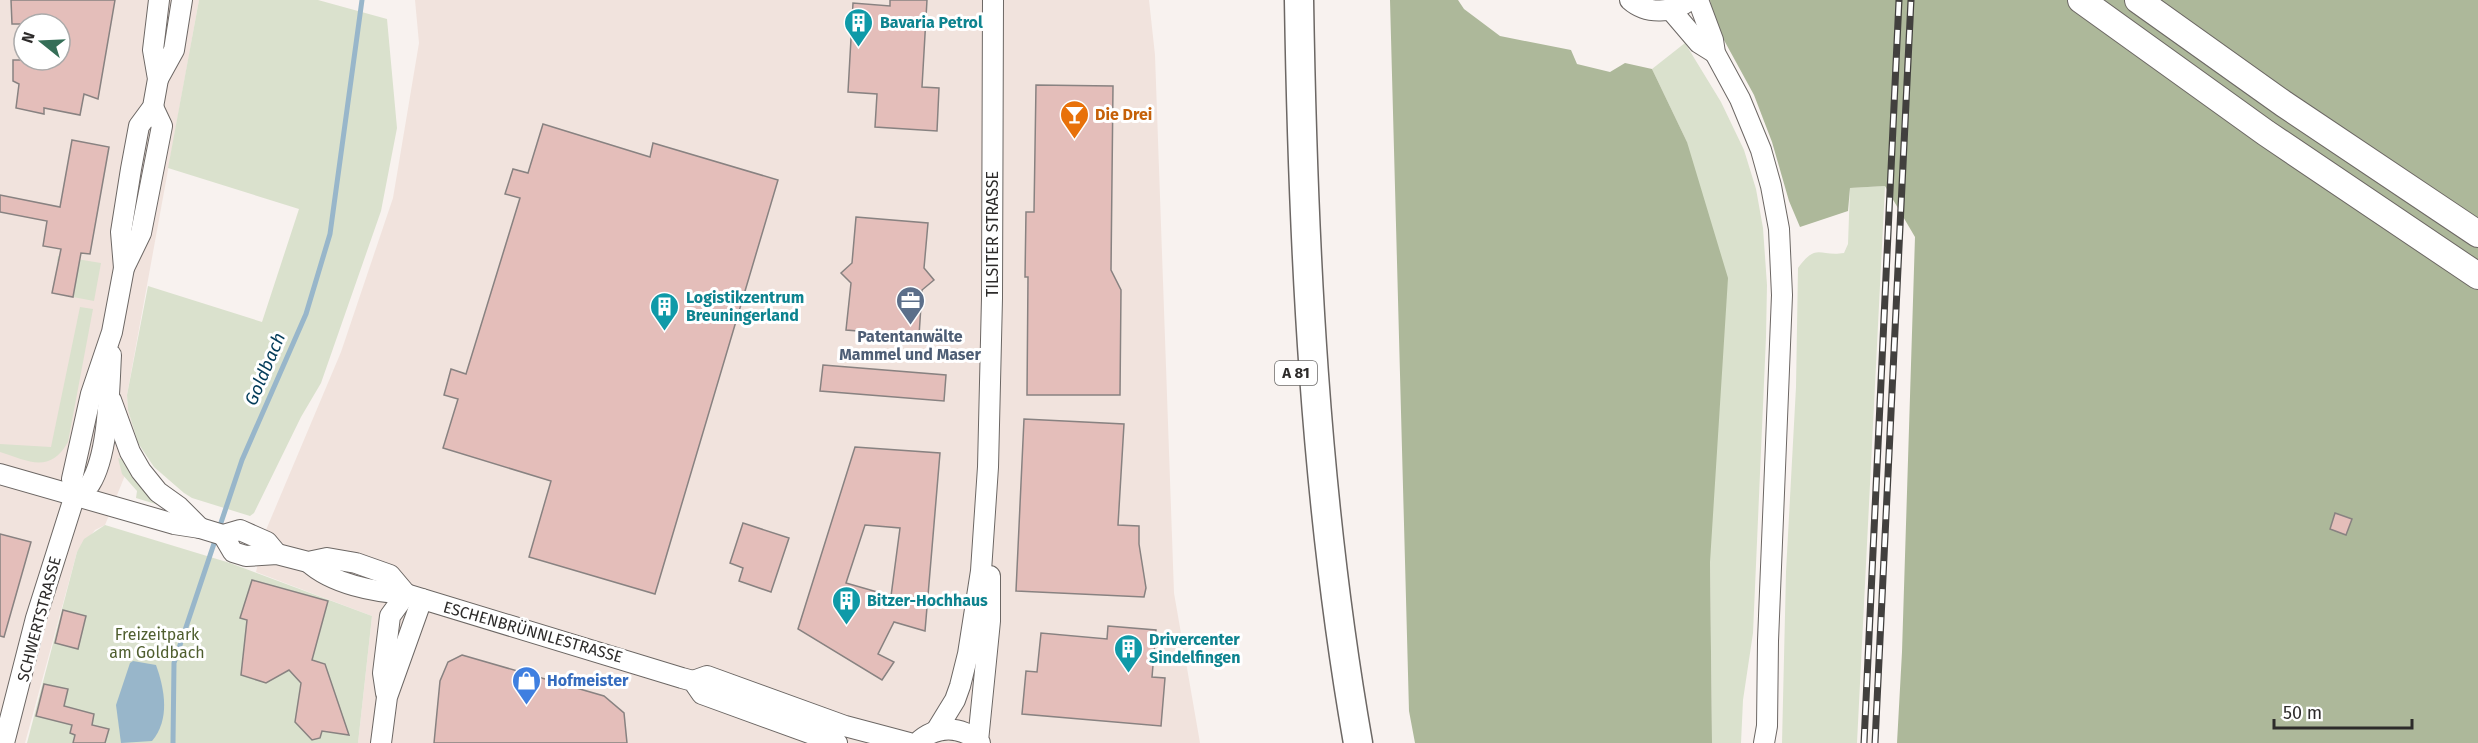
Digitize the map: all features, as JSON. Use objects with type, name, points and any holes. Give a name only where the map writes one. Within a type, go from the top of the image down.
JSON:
[{"type":"highway","name":"A 81","points":[[1280,0],[1285,229],[1298,394],[1341,743]]},
{"type":"highway","name":"A 81","points":[[1299,0],[1307,267],[1315,406],[1337,605],[1358,743]]},
{"type":"main road","points":[[2081,0],[2257,127],[2478,276]]},
{"type":"main road","points":[[2138,0],[2320,129],[2478,234]]},
{"type":"street","name":"SCHWERTSTRASSE","points":[[158,79],[153,50],[159,0]]},
{"type":"street","name":"SCHWERTSTRASSE","points":[[75,495],[89,484],[102,451],[109,396],[112,332],[124,268],[141,233],[162,126],[153,107],[158,79],[174,51],[182,0]]},
{"type":"street","name":"TILSITER STRASSE","points":[[979,742],[990,621],[988,467],[992,298],[993,0]]},
{"type":"street","points":[[1630,0],[1650,10],[1670,9],[1683,5],[1689,0]]},
{"type":"street","points":[[1698,0],[1716,53],[1740,99],[1761,150],[1771,186],[1779,237],[1782,295],[1768,641],[1767,737]]},
{"type":"street","points":[[1670,9],[1699,43],[1716,53]]},
{"type":"street","name":"SCHWERTSTRASSE","points":[[4,743],[22,680],[36,618],[75,495],[72,479],[90,394],[112,332]]},
{"type":"street","points":[[109,396],[130,452],[141,471],[159,492],[179,507],[200,528]]},
{"type":"street","name":"TILSITER STRASSE","points":[[936,730],[956,700],[968,654],[981,571],[988,467]]},
{"type":"street","name":"ESCHENBRÜNNLESTRASSE","points":[[0,474],[174,524],[232,533],[267,542],[277,554]]},
{"type":"street","name":"ESCHENBRÜNNLESTRASSE","points":[[232,533],[233,552],[246,556],[277,554],[308,562],[327,576],[386,593],[414,596],[621,657],[693,681],[702,694],[837,743]]},
{"type":"street","points":[[381,743],[387,697],[383,673],[390,616],[414,596]]},
{"type":"street","name":"ESCHENBRÜNNLESTRASSE","points":[[693,681],[707,676],[845,726],[909,743]]},
{"type":"street","points":[[917,743],[936,730],[958,730],[979,742]]},
{"type":"shaded area","points":[[0,0],[199,0],[127,395],[128,410],[138,443],[105,525],[95,530],[77,552],[25,743],[0,743]]},
{"type":"shaded area","points":[[415,0],[1149,0],[1155,55],[1174,593],[1200,743],[358,743],[372,616],[256,572],[266,530],[341,352],[393,198],[419,43]]},
{"type":"green space","points":[[199,0],[318,0],[387,19],[397,128],[381,211],[321,383],[301,417],[254,513],[250,516],[192,498],[154,467],[138,443],[128,410],[127,395],[148,286],[262,322],[299,209],[168,168]]},
{"type":"green space","points":[[1390,0],[1458,0],[1464,9],[1500,36],[1571,50],[1577,64],[1610,72],[1625,63],[1652,69],[1687,142],[1728,278],[1710,562],[1712,743],[1415,743],[1409,711]]},
{"type":"green space","points":[[1710,0],[2478,0],[2478,743],[1897,743],[1915,237],[1885,186],[1850,188],[1848,211],[1800,227],[1789,201],[1772,142],[1754,95],[1713,20]]},
{"type":"green space","points":[[1685,43],[1721,102],[1744,150],[1756,189],[1763,228],[1767,285],[1766,337],[1753,633],[1743,700],[1741,743],[1712,743],[1710,562],[1687,142],[1652,69]]},
{"type":"green space","points":[[1885,186],[1857,743],[1782,743],[1786,572],[1796,387],[1798,268],[1814,253],[1844,253],[1848,244],[1850,188]]},
{"type":"green space","points":[[58,256],[101,263],[94,301],[73,297],[78,265],[57,261]]},
{"type":"green space","points":[[80,307],[93,309],[68,442],[61,452],[46,462],[29,461],[0,452],[0,444],[51,447]]},
{"type":"green space","points":[[118,458],[128,461],[162,506],[136,498],[137,491],[122,474]]},
{"type":"green space","name":"Freizeitpark am Goldbach","points":[[105,525],[230,563],[372,616],[358,743],[27,743],[77,552],[84,539]]},
{"type":"water","points":[[133,661],[156,665],[162,684],[164,714],[158,733],[152,741],[121,743],[116,705],[130,663]]},
{"type":"building","points":[[11,0],[115,0],[98,99],[84,94],[80,115],[44,108],[44,114],[16,108],[19,84],[13,81],[13,72],[72,72],[72,12],[12,12],[12,24]]},
{"type":"building","points":[[890,0],[927,0],[922,87],[939,88],[937,131],[875,127],[877,94],[848,92],[853,3],[890,6]]},
{"type":"building","points":[[1036,85],[1113,86],[1111,270],[1121,290],[1120,395],[1027,395],[1026,212],[1034,212]]},
{"type":"building","points":[[543,124],[650,157],[653,143],[778,180],[655,594],[529,557],[551,481],[443,448],[458,399],[444,395],[451,369],[466,374],[520,198],[505,194],[513,169],[528,173]]},
{"type":"building","points":[[72,140],[109,147],[90,254],[81,253],[73,297],[52,293],[61,249],[43,246],[47,221],[0,212],[0,195],[60,207]]},
{"type":"building","points":[[856,217],[928,223],[924,268],[934,280],[922,290],[919,336],[846,330],[851,283],[841,273],[852,263]]},
{"type":"building","points":[[823,365],[946,375],[944,401],[820,391]]},
{"type":"building","points":[[1024,419],[1124,424],[1118,525],[1139,526],[1139,544],[1146,588],[1144,597],[1016,591]]},
{"type":"building","points":[[855,447],[940,453],[925,631],[894,622],[878,654],[894,662],[882,680],[798,629]],"holes":[[[865,525],[900,528],[891,596],[846,583]]]},
{"type":"building","points":[[2335,513],[2352,519],[2346,535],[2330,529]]},
{"type":"building","points":[[743,523],[789,538],[771,592],[739,581],[743,568],[730,563]]},
{"type":"building","points":[[0,534],[31,542],[4,637],[0,636]]},
{"type":"building","points":[[252,580],[328,601],[312,660],[325,664],[349,735],[322,731],[320,738],[312,740],[295,722],[301,683],[289,670],[266,683],[241,675],[247,620],[240,618]]},
{"type":"building","points":[[63,610],[86,616],[78,649],[55,643]]},
{"type":"building","name":"Drivercenter Sindelfingen","points":[[1108,626],[1156,630],[1152,677],[1165,678],[1161,726],[1022,714],[1026,671],[1037,672],[1041,633],[1107,639]]},
{"type":"building","name":"Hofmeister","points":[[462,655],[604,696],[624,713],[627,743],[434,743],[440,681],[448,662]]},
{"type":"building","points":[[44,684],[68,689],[64,706],[94,714],[92,725],[109,729],[105,743],[73,743],[75,735],[70,733],[72,725],[36,716]]},
{"type":"waterway","name":"Goldbach","points":[[173,743],[174,663],[242,460],[306,314],[330,234],[362,0]]},
{"type":"railway","points":[[1864,743],[1899,0]]},
{"type":"railway","points":[[1875,743],[1911,0]]},
{"type":"place","name":"Bavaria Petrol","points":[[859,48]]},
{"type":"place","name":"Die Drei","points":[[1074,140]]},
{"type":"place","name":"Patentanwälte Mammel und Maser","points":[[910,326]]},
{"type":"place","name":"Logistikzentrum Breuningerland","points":[[665,332]]},
{"type":"place","name":"Bitzer-Hochhaus","points":[[846,626]]},
{"type":"place","name":"Drivercenter Sindelfingen","points":[[1128,674]]},
{"type":"place","name":"Hofmeister","points":[[526,706]]}]
